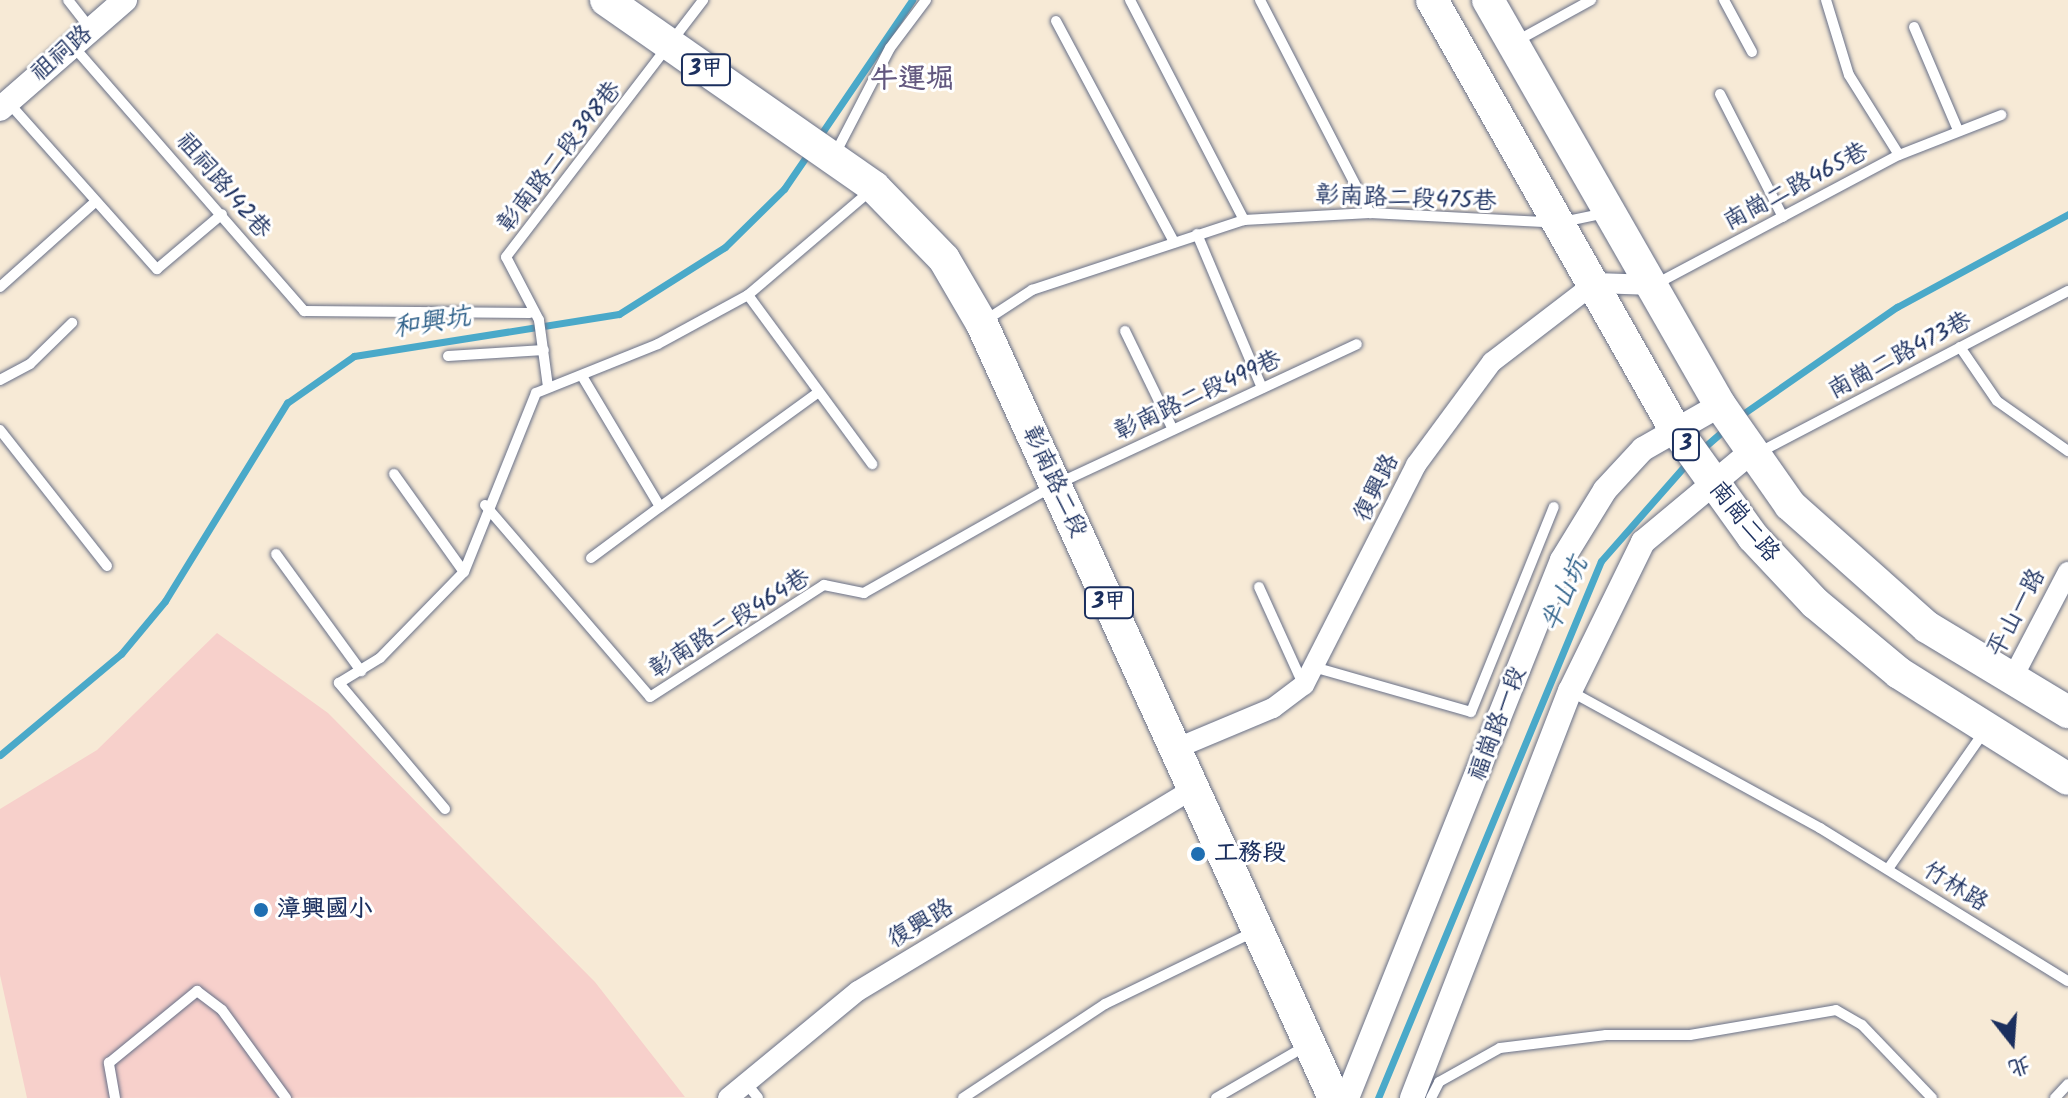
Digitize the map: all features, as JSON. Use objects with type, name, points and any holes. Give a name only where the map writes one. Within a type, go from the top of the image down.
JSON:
[{"type":"main road","name":"彰南路二段","points":[[606,0],[672,48],[822,147],[874,187],[944,259],[982,324],[1334,1098]]},
{"type":"main road","name":"南崗二路","points":[[1432,0],[1674,427],[1711,483],[1815,603],[1899,673],[1985,730],[2068,779]]},
{"type":"main road","name":"南崗二路","points":[[1488,0],[1720,405],[1750,453],[1790,505],[1859,571],[1927,627],[2068,712]]},
{"type":"street","name":"祖祠路","points":[[4,105],[125,0]]},
{"type":"street","points":[[1595,283],[1654,285]]},
{"type":"street","name":"復興路","points":[[1175,749],[1273,708],[1304,685],[1317,668],[1442,424],[1492,362],[1595,283]]},
{"type":"street","name":"福崗路一段","points":[[1347,1098],[1562,560],[1605,490],[1674,427],[1720,405]]},
{"type":"street","points":[[1412,1098],[1570,691],[1643,542],[1750,453]]},
{"type":"street","name":"平山一路","points":[[2012,679],[2068,572]]},
{"type":"street","name":"復興路","points":[[728,1098],[752,1090],[858,991],[1194,788]]},
{"type":"lane","points":[[68,0],[91,29]]},
{"type":"lane","points":[[672,48],[703,0]]},
{"type":"lane","points":[[822,147],[926,0]]},
{"type":"lane","points":[[1130,0],[1244,220]]},
{"type":"lane","points":[[1260,0],[1370,213]]},
{"type":"lane","points":[[1513,43],[1591,0]]},
{"type":"lane","points":[[1724,0],[1752,52]]},
{"type":"lane","points":[[1826,0],[1849,75],[1899,155]]},
{"type":"lane","points":[[1056,21],[1174,242]]},
{"type":"lane","points":[[1914,27],[1958,130]]},
{"type":"lane","name":"祖祠路142巷","points":[[72,45],[304,311],[361,315],[534,316]]},
{"type":"lane","name":"彰南路二段398巷","points":[[548,387],[544,350],[534,316],[506,257],[672,48]]},
{"type":"lane","points":[[1720,94],[1783,217]]},
{"type":"lane","points":[[4,105],[157,269],[222,214]]},
{"type":"lane","name":"南崗二路465巷","points":[[1654,285],[1899,155],[2001,115]]},
{"type":"lane","points":[[445,809],[339,683],[361,671],[464,572],[485,505],[536,393],[582,376],[748,295],[874,187]]},
{"type":"lane","points":[[0,287],[94,203]]},
{"type":"lane","name":"彰南路二段475巷","points":[[982,324],[1032,290],[1244,220],[1370,213],[1558,223],[1609,212]]},
{"type":"lane","points":[[1197,234],[1262,388]]},
{"type":"lane","name":"南崗二路473巷","points":[[1750,453],[2068,291]]},
{"type":"lane","points":[[748,295],[872,464]]},
{"type":"lane","points":[[0,380],[30,364],[72,323]]},
{"type":"lane","points":[[1125,331],[1172,428]]},
{"type":"lane","name":"彰南路二段499巷","points":[[1055,485],[1357,344]]},
{"type":"lane","points":[[1960,347],[1997,401],[2068,451]]},
{"type":"lane","points":[[448,356],[544,350]]},
{"type":"lane","points":[[582,376],[660,507]]},
{"type":"lane","points":[[591,558],[819,392]]},
{"type":"lane","points":[[0,430],[107,566]]},
{"type":"lane","points":[[394,474],[464,572]]},
{"type":"lane","name":"彰南路二段464巷","points":[[485,505],[650,697],[824,585],[864,593],[1055,485]]},
{"type":"lane","points":[[1317,668],[1471,712],[1554,507]]},
{"type":"lane","points":[[276,554],[361,671]]},
{"type":"lane","points":[[1259,587],[1304,685]]},
{"type":"lane","name":"竹林路","points":[[1570,691],[1820,828],[2068,981]]},
{"type":"lane","points":[[1888,869],[1985,730]]},
{"type":"lane","points":[[963,1098],[1105,1004],[1258,930]]},
{"type":"lane","points":[[115,1098],[109,1063],[197,991],[222,1010],[286,1098]]},
{"type":"lane","points":[[1431,1098],[1439,1082],[1500,1048],[1606,1035],[1690,1035],[1836,1010],[1862,1025],[1932,1098]]},
{"type":"lane","points":[[1216,1098],[1309,1044]]},
{"type":"lane","points":[[2055,1098],[2068,1084]]},
{"type":"shaded area","name":"漳興國小","points":[[217,633],[328,713],[595,982],[685,1097],[27,1098],[0,975],[0,809],[97,750]]},
{"type":"waterway","name":"和興坑","points":[[819,137],[912,0]]},
{"type":"waterway","name":"和興坑","points":[[0,755],[121,654],[165,601],[287,403],[354,356],[619,314],[725,247],[784,189],[810,151]]},
{"type":"waterway","name":"半山坑","points":[[1737,418],[1897,307],[2068,214]]},
{"type":"waterway","name":"半山坑","points":[[1701,450],[1725,429]]},
{"type":"waterway","name":"半山坑","points":[[1378,1098],[1601,561],[1689,461]]},
{"type":"place","name":"工務段","points":[[1198,854]]},
{"type":"place","name":"漳興國小","points":[[261,910]]},
{"type":"district","name":"牛運堀","points":[[912,80]]}]
